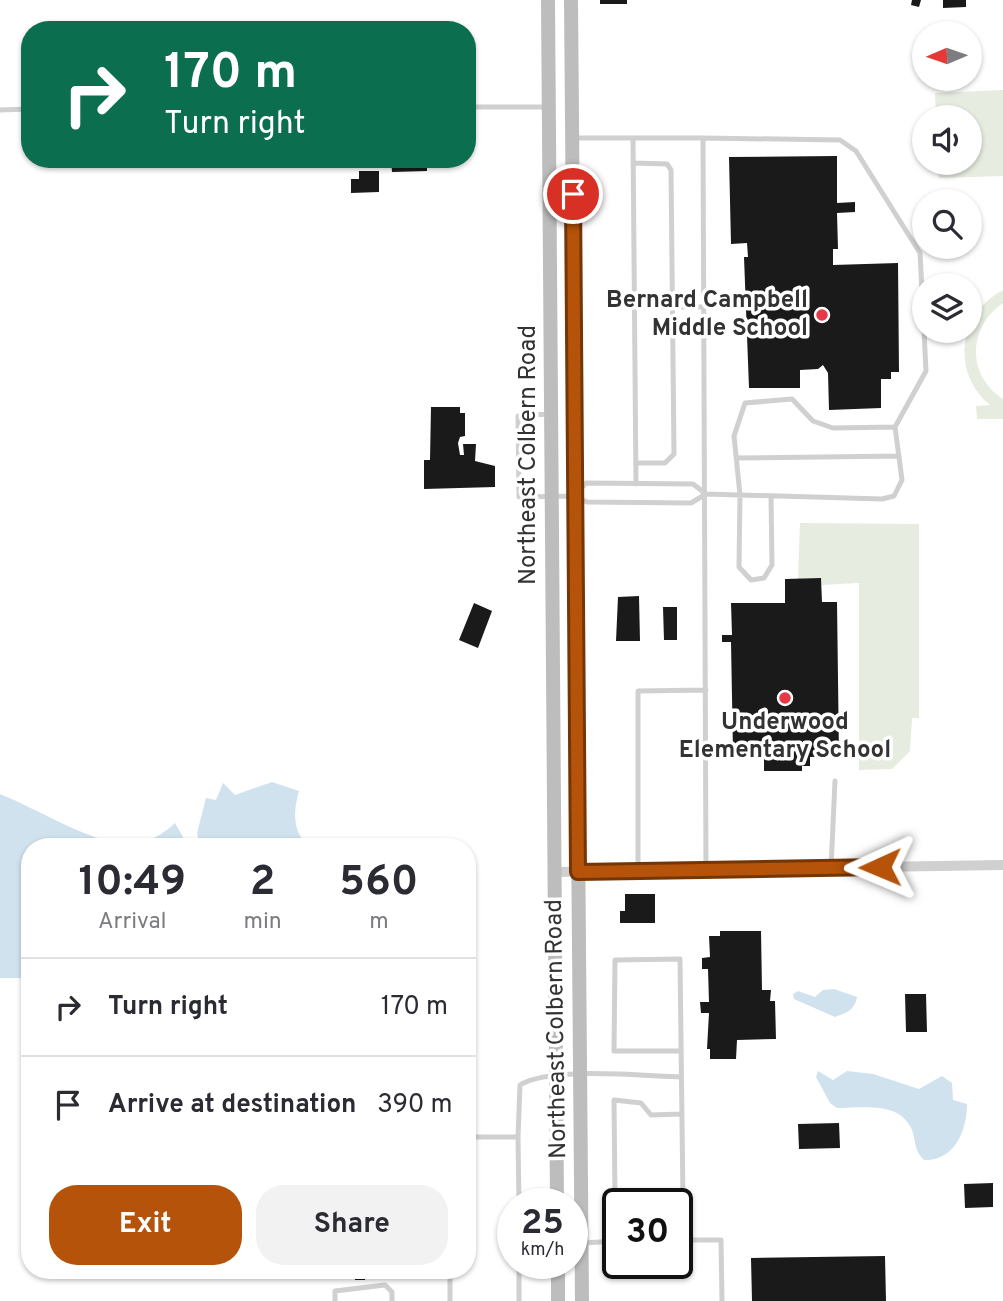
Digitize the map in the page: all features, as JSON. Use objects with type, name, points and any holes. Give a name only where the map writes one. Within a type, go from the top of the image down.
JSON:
[{"type":"main road","name":"Northeast Colbern Road","points":[[548,0],[557,1188]]},
{"type":"main road","name":"Northeast Colbern Road","points":[[571,0],[581,1188]]},
{"type":"main road","points":[[558,1279],[558,1301]]},
{"type":"main road","name":"Northeast Colbern Road","points":[[582,1279],[582,1301]]},
{"type":"street","points":[[555,872],[1003,865]]},
{"type":"lane","points":[[476,107],[549,107]]},
{"type":"lane","points":[[0,110],[21,109]]},
{"type":"lane","points":[[573,138],[840,140],[856,151],[920,253],[921,273]]},
{"type":"lane","points":[[633,138],[636,484]]},
{"type":"lane","points":[[703,138],[706,870]]},
{"type":"lane","points":[[633,163],[667,164],[671,170],[674,454],[665,463],[636,463]]},
{"type":"lane","points":[[635,307],[705,307]]},
{"type":"lane","points":[[551,414],[518,416],[519,498],[574,496],[587,502],[691,503],[706,494],[882,499],[894,496],[902,480],[895,427],[926,371],[925,343]]},
{"type":"lane","points":[[771,496],[772,565],[769,573],[757,581],[746,578],[739,567],[740,495],[734,436],[745,404],[767,399],[792,399],[813,421],[833,428],[895,427]]},
{"type":"lane","points":[[736,458],[899,456]]},
{"type":"lane","points":[[574,496],[586,483],[693,484],[706,494]]},
{"type":"lane","points":[[638,871],[638,691],[706,690]]},
{"type":"lane","points":[[831,868],[835,781]]},
{"type":"lane","points":[[681,1051],[614,1051],[615,960],[680,959],[681,1051],[681,1077],[682,1114],[683,1200],[615,1201],[614,1100],[641,1103],[651,1115],[682,1114]]},
{"type":"lane","points":[[519,1188],[520,1084],[556,1075],[681,1077]]},
{"type":"lane","points":[[476,1136],[518,1137]]},
{"type":"lane","points":[[693,1240],[721,1240],[722,1301]]},
{"type":"lane","points":[[450,1279],[450,1301]]},
{"type":"lane","points":[[519,1279],[519,1301]]},
{"type":"lane","points":[[335,1301],[335,1291],[385,1285],[392,1292],[392,1301]]},
{"type":"shaded area","points":[[1003,90],[1003,176],[939,178],[939,175],[982,175],[982,105],[936,105],[935,93]]},
{"type":"shaded area","points":[[1003,290],[1003,303],[991,313],[982,328],[982,307]]},
{"type":"shaded area","points":[[977,343],[976,351],[982,377],[1003,399],[1003,419],[977,419],[976,406],[990,405],[977,392],[969,376],[965,344]]},
{"type":"shaded area","points":[[800,523],[919,524],[919,718],[912,718],[910,751],[892,769],[859,770],[859,583],[821,585],[821,578],[798,579]]},
{"type":"water","points":[[272,782],[299,791],[296,822],[302,838],[198,838],[206,798],[216,800],[223,783],[235,795]]},
{"type":"water","points":[[0,794],[97,838],[21,838],[21,978],[0,978]]},
{"type":"water","points":[[175,823],[183,838],[153,838]]},
{"type":"water","points":[[834,989],[857,997],[852,1008],[835,1017],[794,999],[793,994],[798,991],[815,997],[823,990]]},
{"type":"water","points":[[818,1071],[833,1080],[847,1071],[873,1074],[919,1089],[942,1076],[952,1083],[953,1100],[967,1104],[962,1133],[951,1150],[944,1155],[924,1160],[917,1149],[912,1130],[899,1114],[880,1108],[837,1108],[830,1103],[816,1077]]},
{"type":"building","points":[[600,0],[627,0],[627,4],[600,4]]},
{"type":"building","points":[[912,0],[921,0],[919,7],[911,5]]},
{"type":"building","points":[[943,0],[966,0],[966,7],[943,8]]},
{"type":"building","name":"Bernard Campbell Middle School","points":[[837,156],[837,203],[855,202],[855,212],[837,213],[838,249],[833,249],[833,265],[898,263],[899,372],[891,372],[891,379],[881,379],[881,408],[829,410],[828,373],[823,365],[818,369],[800,370],[800,388],[749,388],[744,257],[748,257],[747,243],[731,244],[729,157]]},
{"type":"building","points":[[392,168],[427,168],[427,171],[392,172]]},
{"type":"building","points":[[359,171],[379,171],[379,192],[351,193],[351,179],[359,179]]},
{"type":"building","points":[[431,407],[460,407],[460,413],[465,413],[465,436],[460,437],[458,443],[460,455],[464,455],[463,444],[476,444],[475,461],[495,466],[495,487],[424,489],[424,460],[430,460]]},
{"type":"building","name":"Underwood Elementary School","points":[[821,578],[822,602],[837,602],[839,756],[810,757],[810,766],[802,766],[802,771],[764,771],[764,753],[733,753],[731,642],[722,642],[722,635],[732,635],[731,603],[785,603],[785,579]]},
{"type":"building","points":[[639,596],[640,641],[616,641],[618,597]]},
{"type":"building","points":[[474,603],[492,611],[478,648],[459,640]]},
{"type":"building","points":[[663,607],[677,607],[677,640],[664,640]]},
{"type":"building","points":[[625,894],[655,894],[655,923],[620,923],[620,911],[625,911]]},
{"type":"building","points":[[720,931],[761,931],[762,990],[771,990],[770,1001],[775,1001],[776,1039],[737,1040],[736,1059],[710,1059],[710,1049],[707,1049],[709,1013],[701,1013],[700,1002],[709,1002],[708,969],[702,969],[702,958],[710,957],[709,936],[720,936]]},
{"type":"building","points":[[905,994],[926,994],[927,1032],[906,1032]]},
{"type":"building","points":[[839,1123],[840,1148],[799,1149],[798,1124]]},
{"type":"building","points":[[993,1183],[993,1207],[965,1208],[964,1184]]},
{"type":"building","points":[[885,1256],[886,1301],[752,1301],[751,1258]]},
{"type":"place","name":"Bernard Campbell Middle School","points":[[822,315]]},
{"type":"place","name":"Underwood Elementary School","points":[[785,698]]},
{"type":"route","points":[[573,194],[578,872],[880,867]]}]
